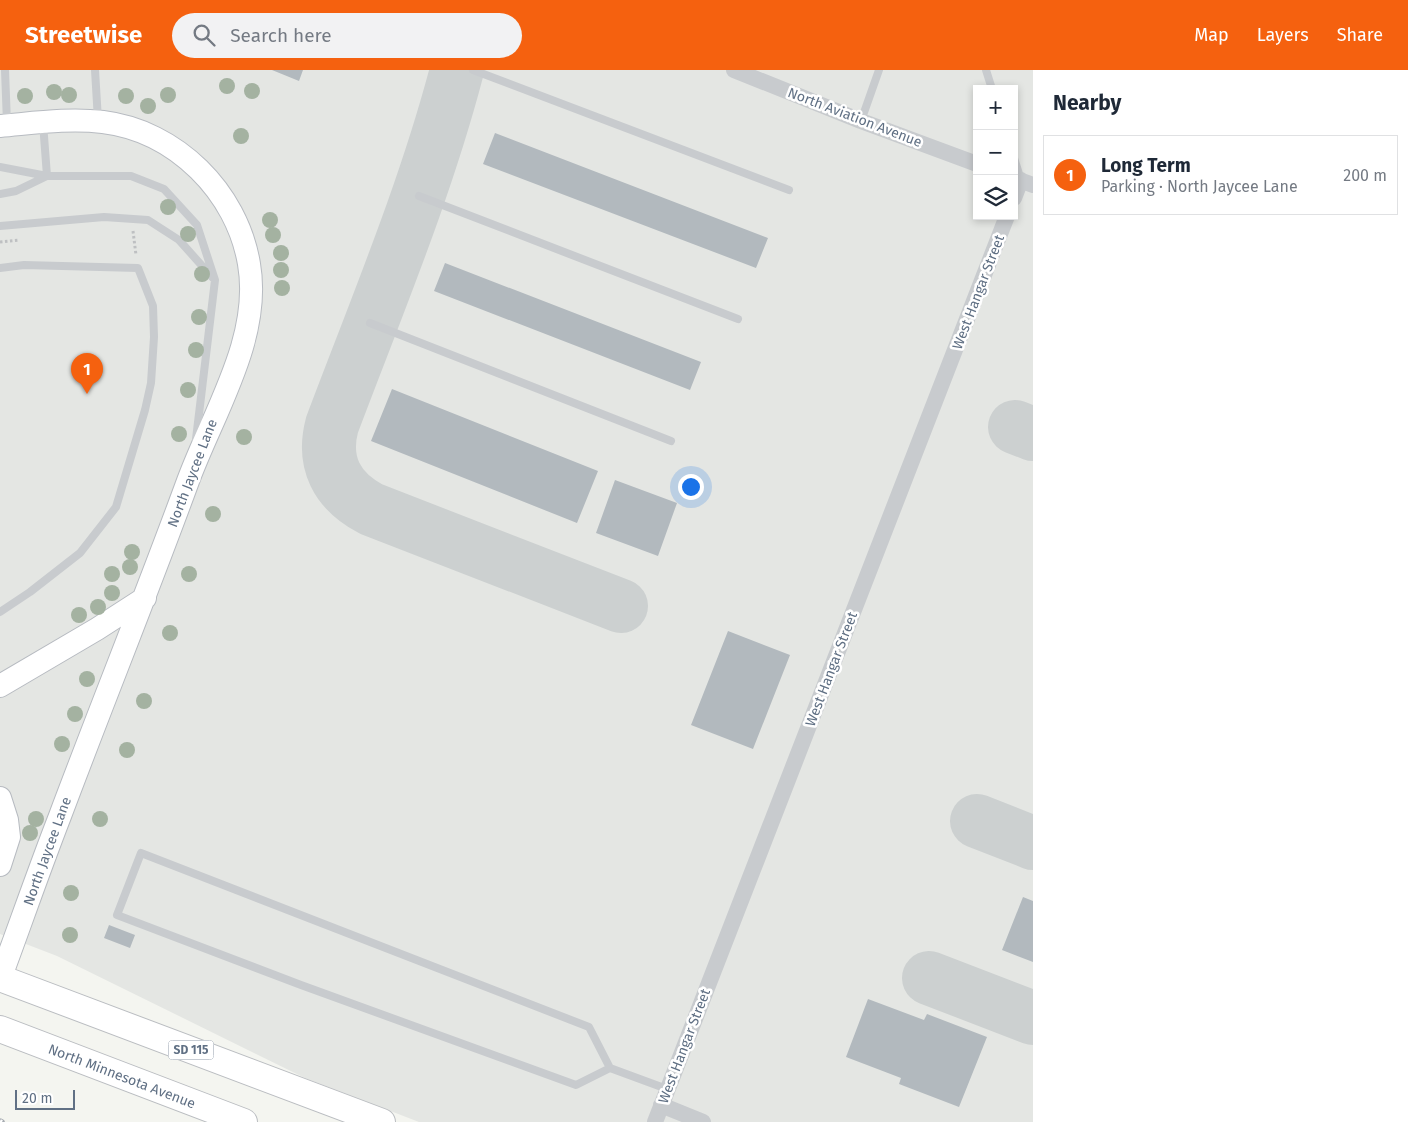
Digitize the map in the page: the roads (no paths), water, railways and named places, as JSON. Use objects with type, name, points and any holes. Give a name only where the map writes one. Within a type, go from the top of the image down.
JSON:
[{"type":"main road","name":"North Jaycee Lane","points":[[0,979],[60,814],[145,598],[192,471],[237,363],[250,311],[251,288],[250,264],[231,212],[215,187],[199,168],[178,152],[156,139],[130,128],[99,122],[73,120],[4,125]]},
{"type":"main road","points":[[0,686],[97,629],[145,598]]},
{"type":"main road","points":[[0,798],[7,820],[9,837],[0,865]]},
{"type":"main road","name":"SD 115","points":[[0,979],[382,1122]]},
{"type":"main road","name":"North Minnesota Avenue","points":[[0,1030],[244,1122]]},
{"type":"street","name":"North Aviation Avenue","points":[[734,70],[754,74],[861,121],[973,163]]},
{"type":"street","name":"West Hangar Street","points":[[655,1122],[1005,220]]},
{"type":"street","points":[[661,1106],[703,1122]]},
{"type":"lane","points":[[4,125],[6,70]]},
{"type":"lane","points":[[95,70],[99,122]]},
{"type":"lane","points":[[473,70],[789,190]]},
{"type":"lane","points":[[861,121],[879,70]]},
{"type":"lane","points":[[986,70],[991,85]]},
{"type":"lane","points":[[43,121],[48,176]]},
{"type":"lane","points":[[0,166],[48,176],[131,176],[164,188],[197,225],[215,280],[192,471]]},
{"type":"lane","points":[[1018,168],[1023,181]]},
{"type":"lane","points":[[0,194],[16,191],[48,176]]},
{"type":"lane","points":[[419,196],[738,319]]},
{"type":"lane","points":[[0,226],[104,217],[148,220],[179,240],[215,280]]},
{"type":"lane","points":[[0,268],[24,265],[138,268],[152,306],[154,337],[151,383],[116,507],[80,553],[30,592],[0,612]]},
{"type":"lane","points":[[370,323],[671,441]]},
{"type":"lane","points":[[610,1068],[576,1084],[310,988],[117,915],[141,853],[589,1027],[610,1068],[667,1089]]},
{"type":"place","name":"Long Term","points":[[87,394]]}]
